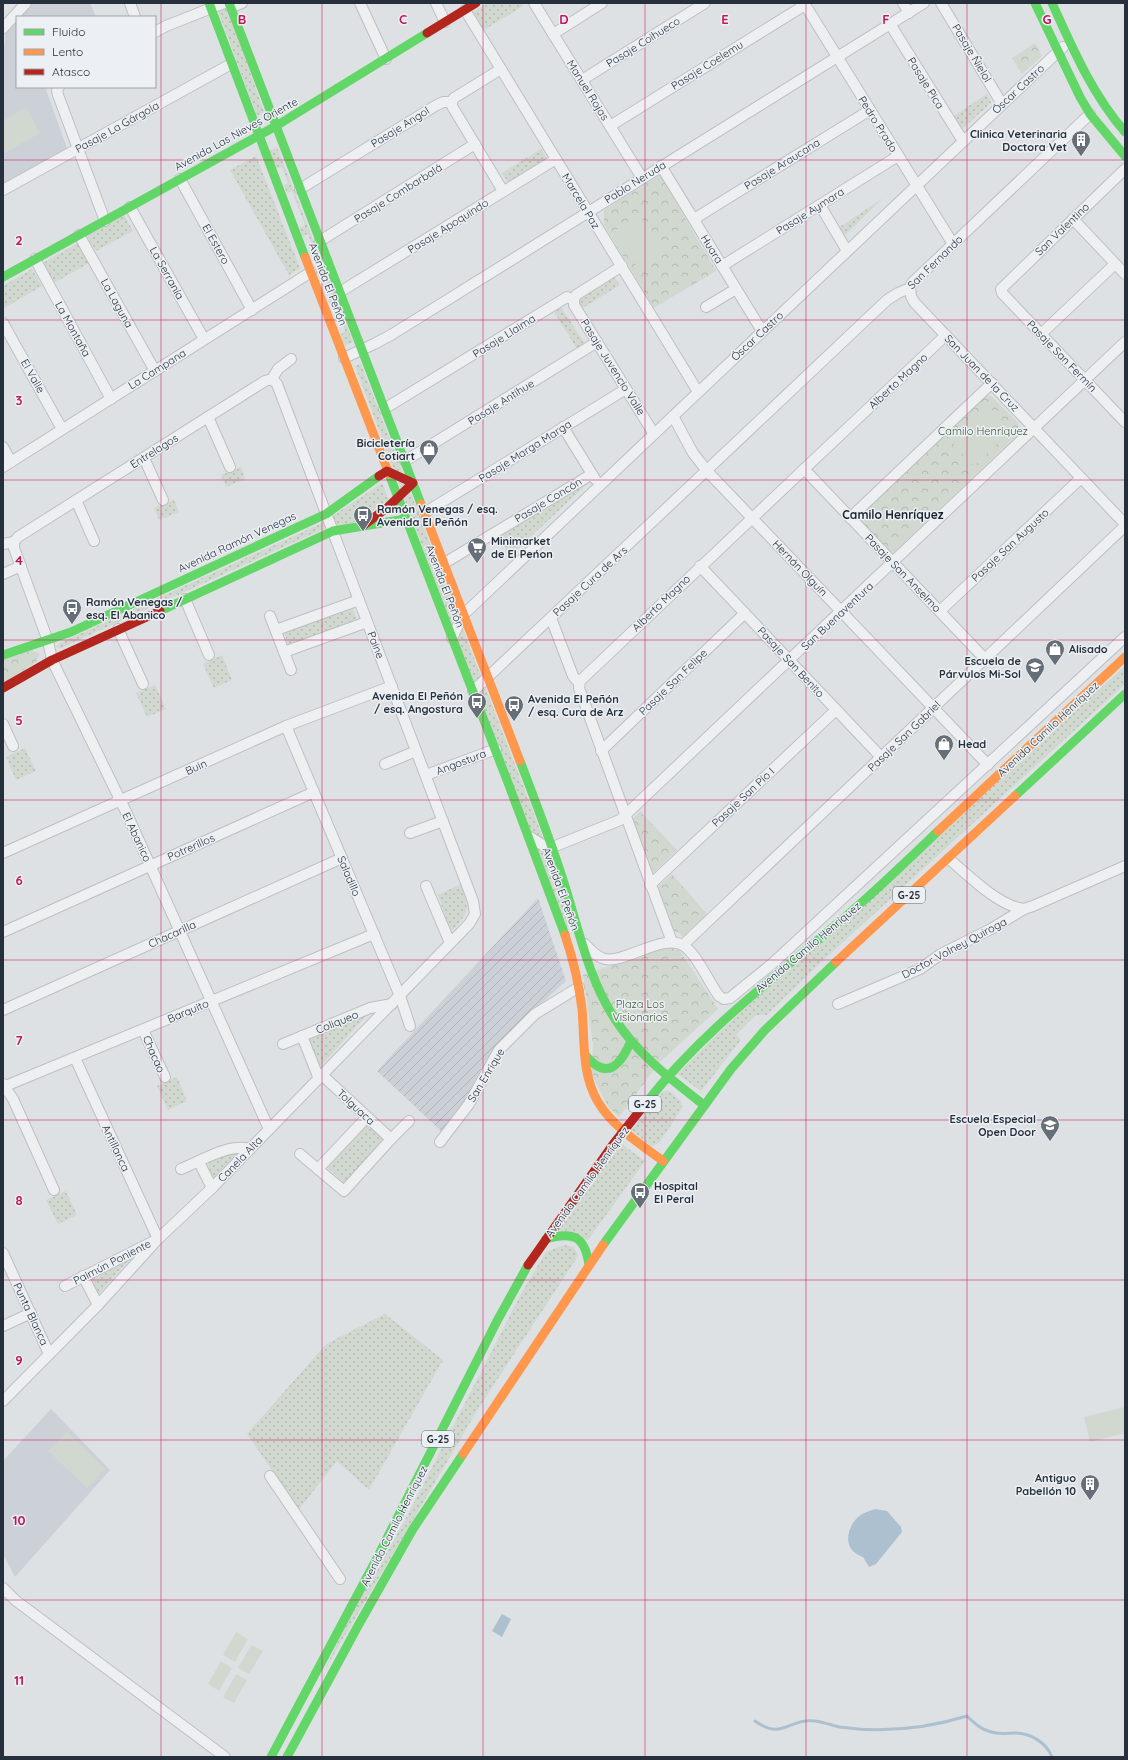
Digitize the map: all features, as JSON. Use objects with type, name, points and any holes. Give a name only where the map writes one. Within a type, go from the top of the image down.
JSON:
[{"type":"main road","name":"Avenida Las Nieves Oriente","points":[[3,277],[276,126],[476,3]]},
{"type":"main road","points":[[1035,3],[1090,114],[1125,156]]},
{"type":"main road","points":[[1052,3],[1101,104],[1125,132]]},
{"type":"main road","name":"Avenida El Peñón","points":[[228,4],[405,461],[443,564],[489,677],[553,847],[598,991],[615,1020],[631,1041],[668,1076],[704,1105]]},
{"type":"main road","name":"Avenida El Peñón","points":[[210,5],[258,136],[496,749],[566,936],[579,987],[588,1077],[594,1095],[611,1121],[623,1132],[663,1161]]},
{"type":"main road","points":[[364,525],[398,498],[413,483],[387,471]]},
{"type":"main road","name":"Avenida Ramón Venegas","points":[[3,655],[71,632],[326,514],[387,471]]},
{"type":"main road","points":[[3,688],[52,660],[333,531],[406,519]]},
{"type":"main road","name":"Avenida Camilo Henríquez","points":[[271,1757],[377,1558],[497,1321],[532,1260],[546,1239],[623,1132],[668,1076],[729,1015],[861,903],[1125,657]]},
{"type":"main road","name":"Avenida Camilo Henríquez","points":[[287,1757],[359,1624],[413,1529],[589,1265],[704,1105],[744,1054],[783,1011],[949,859],[1125,694]]},
{"type":"main road","points":[[585,1055],[591,1063],[598,1067],[611,1068],[620,1062],[631,1041]]},
{"type":"main road","points":[[546,1239],[565,1235],[578,1237],[587,1250],[589,1265]]},
{"type":"street","points":[[4,25],[26,3]]},
{"type":"street","points":[[130,3],[135,16]]},
{"type":"street","points":[[156,31],[210,5],[242,3]]},
{"type":"street","points":[[360,3],[386,59]]},
{"type":"street","points":[[436,3],[445,22]]},
{"type":"street","name":"Manuel Rojas","points":[[534,3],[642,178]]},
{"type":"street","points":[[553,34],[602,3]]},
{"type":"street","name":"Pasaje Coihueco","points":[[582,80],[705,3]]},
{"type":"street","points":[[903,3],[909,13]]},
{"type":"street","name":"Pablo Neruda","points":[[344,358],[391,335],[924,3]]},
{"type":"street","name":"Pasaje Ñielol","points":[[941,3],[1002,104]]},
{"type":"street","name":"Pedro Prado","points":[[804,4],[953,244]]},
{"type":"street","name":"Pasaje Coelemu","points":[[610,126],[804,4]]},
{"type":"street","name":"Marcela Paz","points":[[465,10],[698,392]]},
{"type":"street","name":"Pasaje Pica","points":[[890,24],[963,141]]},
{"type":"street","name":"Óscar Castro","points":[[452,638],[463,615],[1070,40]]},
{"type":"street","name":"Pasaje La Gárgola","points":[[3,190],[232,64]]},
{"type":"street","name":"Pasaje Angol","points":[[300,189],[435,106],[443,102],[452,102],[454,98],[501,69]]},
{"type":"street","points":[[58,88],[57,90],[58,95],[105,221]]},
{"type":"street","points":[[452,102],[452,106],[503,191]]},
{"type":"street","name":"Pasaje Araucana","points":[[694,219],[870,110]]},
{"type":"street","name":"San Fernando","points":[[708,471],[887,300],[910,288],[912,283],[1090,114]]},
{"type":"street","name":"Pasaje Combarbalá","points":[[320,241],[475,144]]},
{"type":"street","name":"Pasaje Aymara","points":[[722,266],[898,156]]},
{"type":"street","name":"Pasaje Apoquindo","points":[[340,292],[556,159]]},
{"type":"street","name":"Huara","points":[[661,166],[762,331]]},
{"type":"street","name":"San Valentino","points":[[1001,289],[1125,169]]},
{"type":"street","name":"El Estero","points":[[180,179],[252,310]]},
{"type":"street","points":[[820,205],[847,251]]},
{"type":"street","name":"La Serranía","points":[[130,206],[204,340]]},
{"type":"street","points":[[1073,219],[1125,274]]},
{"type":"street","name":"La Laguna","points":[[79,235],[155,371]]},
{"type":"street","name":"La Montaña","points":[[35,259],[111,399]]},
{"type":"street","points":[[1041,334],[1115,264]]},
{"type":"street","name":"Pasaje Llaima","points":[[384,409],[567,297],[574,300],[578,294],[622,266]]},
{"type":"street","name":"La Campana","points":[[7,464],[311,272]]},
{"type":"street","name":"San Juan de la Cruz","points":[[910,288],[910,296],[914,302],[1125,525]]},
{"type":"street","points":[[706,308],[736,289]]},
{"type":"street","name":"Pasaje San Fermín","points":[[1001,289],[1002,293],[1125,422]]},
{"type":"street","name":"Pasaje Juvencio Valle","points":[[574,300],[574,305],[654,434]]},
{"type":"street","name":"El Valle","points":[[3,323],[62,429]]},
{"type":"street","name":"Alberto Magno","points":[[579,683],[700,566],[946,335]]},
{"type":"street","name":"Pasaje Antihue","points":[[405,461],[597,342]]},
{"type":"street","name":"San Buenaventura","points":[[553,847],[612,825],[625,816],[1125,342]]},
{"type":"street","name":"Entrelagos","points":[[14,542],[18,537],[267,379],[272,379],[278,369],[291,359]]},
{"type":"street","name":"Paine","points":[[272,379],[277,384],[426,775],[473,901],[475,914]]},
{"type":"street","points":[[850,518],[992,383]]},
{"type":"street","name":"Pasaje Marga Marga","points":[[424,513],[626,389]]},
{"type":"street","name":"Hernán Olguín","points":[[673,416],[693,453],[708,471],[988,765]]},
{"type":"street","points":[[208,417],[230,467]]},
{"type":"street","points":[[563,428],[599,486]]},
{"type":"street","points":[[3,447],[7,464]]},
{"type":"street","points":[[144,458],[163,500]]},
{"type":"street","name":"Pasaje San Anselmo","points":[[804,469],[985,659]]},
{"type":"street","name":"Pasaje Cura de Ars","points":[[473,691],[708,471]]},
{"type":"street","name":"Pasaje Concón","points":[[443,564],[592,474]]},
{"type":"street","name":"Pasaje San Augusto","points":[[940,611],[1081,478]]},
{"type":"street","points":[[76,500],[94,541]]},
{"type":"street","name":"Pasaje San Gabriel","points":[[683,945],[1125,525]]},
{"type":"street","points":[[3,544],[14,542]]},
{"type":"street","name":"El Abanico","points":[[14,542],[14,548],[48,641],[52,660],[150,865],[269,1130]]},
{"type":"street","points":[[3,574],[21,566]]},
{"type":"street","name":"Pasaje San Benito","points":[[700,566],[881,757]]},
{"type":"street","points":[[185,599],[209,655]]},
{"type":"street","points":[[276,630],[359,600]]},
{"type":"street","name":"Pasaje San Felipe","points":[[601,752],[745,613]]},
{"type":"street","points":[[270,616],[291,670]]},
{"type":"street","points":[[551,618],[574,676],[579,683],[601,752],[672,942]]},
{"type":"street","points":[[284,652],[367,622]]},
{"type":"street","points":[[118,629],[143,684]]},
{"type":"street","name":"Avenida Camilo Henríquez","points":[[683,945],[695,959],[717,994],[724,999],[730,998],[738,993],[773,964],[1125,637]]},
{"type":"street","name":"Buin","points":[[3,853],[286,726],[392,686]]},
{"type":"street","name":"Pasaje San Pío I","points":[[650,885],[836,710]]},
{"type":"street","points":[[3,724],[13,746]]},
{"type":"street","name":"Saladillo","points":[[286,726],[400,996],[410,1026]]},
{"type":"street","name":"Angostura","points":[[426,775],[496,749]]},
{"type":"street","points":[[385,764],[416,751]]},
{"type":"street","name":"Potrerillos","points":[[3,932],[314,792]]},
{"type":"street","points":[[410,833],[443,821]]},
{"type":"street","points":[[529,836],[544,846],[553,847]]},
{"type":"street","name":"Chacarilla","points":[[3,1010],[342,858]]},
{"type":"street","name":"Doctor Volney Quiroga","points":[[949,859],[995,896],[1005,902],[1024,909]]},
{"type":"street","name":"Doctor Volney Quiroga","points":[[838,1004],[920,969],[941,954],[991,929],[1024,909],[1125,866]]},
{"type":"street","points":[[426,886],[450,943]]},
{"type":"street","name":"Canela Alta","points":[[3,1401],[98,1304],[158,1239],[212,1188],[400,996],[471,921],[475,914]]},
{"type":"street","name":"Barquito","points":[[4,1086],[374,934]]},
{"type":"street","points":[[583,941],[595,954],[609,959],[672,942],[683,945]]},
{"type":"street","name":"San Enrique","points":[[440,1142],[468,1104],[499,1050],[535,1014],[579,987]]},
{"type":"street","name":"Coliqueo","points":[[283,1044],[370,1008],[392,1004]]},
{"type":"street","name":"Chacao","points":[[143,1030],[165,1078]]},
{"type":"street","points":[[302,1036],[320,1077]]},
{"type":"street","name":"Antillanca","points":[[75,1058],[158,1239]]},
{"type":"street","name":"Tolguaca","points":[[320,1077],[391,1139]]},
{"type":"street","points":[[4,1086],[14,1099],[54,1190]]},
{"type":"street","points":[[318,1169],[367,1117]]},
{"type":"street","points":[[300,1154],[344,1191],[409,1121]]},
{"type":"street","points":[[181,1169],[233,1147],[250,1149]]},
{"type":"street","points":[[199,1162],[212,1188]]},
{"type":"street","name":"Paimún Poniente","points":[[65,1286],[158,1239]]},
{"type":"street","name":"Punta Blanca","points":[[3,1253],[49,1354]]},
{"type":"street","points":[[83,1276],[98,1304]]},
{"type":"street","points":[[3,1326],[31,1313]]},
{"type":"street","points":[[270,1476],[340,1579]]},
{"type":"street","points":[[3,1588],[15,1600],[225,1757]]},
{"type":"shaded area","points":[[33,3],[90,3],[96,16],[21,16]]},
{"type":"shaded area","points":[[16,22],[16,88],[45,88],[67,148],[3,184],[3,46],[5,44],[5,34]]},
{"type":"shaded area","points":[[538,898],[566,981],[498,1043],[486,1060],[464,1102],[442,1132],[377,1071]]},
{"type":"shaded area","points":[[51,1409],[110,1470],[15,1577],[3,1554],[3,1461]]},
{"type":"green space","points":[[215,3],[226,3],[264,112],[257,116]]},
{"type":"green space","points":[[488,3],[521,3],[523,6],[484,30],[473,12]]},
{"type":"green space","points":[[1035,43],[1042,56],[1022,74],[1012,58]]},
{"type":"green space","points":[[987,94],[991,103],[961,130],[952,117]]},
{"type":"green space","points":[[26,107],[40,133],[3,154],[3,121]]},
{"type":"green space","points":[[277,147],[353,342],[344,346],[340,336],[345,330],[340,317],[336,318],[334,315],[338,313],[335,304],[330,304],[328,300],[332,297],[308,234],[302,236],[300,228],[305,225],[292,191],[287,193],[284,185],[288,183],[282,167],[276,169],[269,151]]},
{"type":"green space","points":[[541,149],[548,160],[509,184],[502,173]]},
{"type":"green space","points":[[256,156],[300,268],[289,275],[230,170]]},
{"type":"green space","points":[[660,175],[716,271],[654,308],[604,225],[604,210]]},
{"type":"green space","points":[[883,198],[844,236],[837,229]]},
{"type":"green space","points":[[124,215],[133,231],[96,251],[87,236]]},
{"type":"green space","points":[[639,215],[664,255],[639,270],[615,230]]},
{"type":"green space","points":[[78,243],[89,263],[54,283],[43,263]]},
{"type":"green space","points":[[32,269],[42,286],[4,308],[3,286]]},
{"type":"green space","points":[[614,277],[620,285],[581,309],[577,302],[578,299]]},
{"type":"green space","points":[[561,307],[585,344],[577,349],[554,312]]},
{"type":"green space","points":[[361,364],[562,887],[569,932],[355,366]]},
{"type":"green space","name":"Camilo Henríquez","points":[[986,395],[991,396],[1018,423],[1020,428],[1018,434],[894,552],[889,551],[860,521],[860,515]]},
{"type":"green space","points":[[990,408],[1011,430],[974,466],[953,443]]},
{"type":"green space","points":[[241,467],[245,479],[226,487],[221,475]]},
{"type":"green space","points":[[586,480],[588,483],[510,556],[498,536]]},
{"type":"green space","points":[[382,483],[389,500],[351,524],[323,529],[61,648],[56,647],[60,643],[322,523]]},
{"type":"green space","points":[[174,500],[179,512],[159,520],[154,508]]},
{"type":"green space","points":[[352,607],[357,620],[288,645],[284,631]]},
{"type":"green space","points":[[32,650],[40,654],[36,662],[3,683],[3,659]]},
{"type":"green space","points":[[222,655],[232,680],[214,688],[203,664]]},
{"type":"green space","points":[[1125,666],[1125,684],[816,967],[767,1015],[756,1015],[736,1035],[741,1040],[701,1091],[677,1074],[733,1019]]},
{"type":"green space","points":[[155,685],[166,709],[147,717],[136,693]]},
{"type":"green space","points":[[25,748],[36,771],[16,780],[6,757]]},
{"type":"green space","points":[[640,811],[677,850],[650,876],[630,822]]},
{"type":"green space","points":[[672,874],[707,914],[683,937],[677,932],[669,933],[654,890]]},
{"type":"green space","points":[[461,884],[466,899],[467,909],[463,918],[453,930],[450,929],[438,895]]},
{"type":"green space","name":"Plaza Los Visionarios","points":[[663,948],[671,948],[680,951],[718,1009],[659,1063],[619,1117],[609,1108],[591,1073],[593,1044],[583,975]]},
{"type":"green space","points":[[368,1014],[317,1070],[307,1039]]},
{"type":"green space","points":[[177,1077],[187,1101],[168,1110],[157,1086]]},
{"type":"green space","points":[[664,1091],[669,1091],[681,1101],[682,1108],[659,1143],[651,1146],[631,1130]]},
{"type":"green space","points":[[367,1123],[385,1138],[344,1183],[326,1166]]},
{"type":"green space","points":[[619,1142],[645,1161],[588,1240],[554,1231]]},
{"type":"green space","points":[[235,1151],[239,1153],[212,1179],[207,1162]]},
{"type":"green space","points":[[66,1191],[77,1215],[58,1224],[46,1200]]},
{"type":"green space","points":[[564,1245],[574,1247],[578,1256],[478,1409],[323,1673],[351,1614],[404,1522],[521,1294],[546,1252]]},
{"type":"green space","points":[[135,1253],[97,1296],[87,1278]]},
{"type":"green space","points":[[385,1314],[443,1360],[369,1490],[337,1461],[299,1509],[247,1434],[326,1344]]},
{"type":"green space","points":[[1124,1407],[1125,1433],[1090,1442],[1084,1417]]},
{"type":"green space","points":[[67,1432],[105,1469],[87,1488],[48,1451]]},
{"type":"green space","points":[[236,1632],[248,1639],[235,1662],[223,1655]]},
{"type":"green space","points":[[251,1645],[263,1651],[249,1674],[238,1668]]},
{"type":"green space","points":[[221,1661],[232,1668],[219,1691],[208,1684]]},
{"type":"green space","points":[[236,1674],[247,1680],[234,1703],[223,1697]]},
{"type":"water","points":[[875,1509],[887,1511],[901,1527],[902,1532],[876,1564],[869,1567],[863,1557],[852,1550],[848,1540],[850,1528],[858,1517]]},
{"type":"water","points":[[502,1614],[511,1619],[502,1637],[492,1631]]},
{"type":"waterway","points":[[755,1721],[772,1729],[779,1729],[806,1721],[815,1721],[855,1729],[888,1730],[920,1727],[967,1716],[987,1731],[998,1733],[1021,1733],[1037,1739],[1046,1747],[1052,1757]]},
{"type":"traffic: fast","points":[[209,3],[305,257]]},
{"type":"traffic: fast","points":[[229,3],[421,504]]},
{"type":"traffic: fast","points":[[1035,3],[1080,97],[1090,114],[1125,156]]},
{"type":"traffic: fast","points":[[1052,3],[1093,87],[1125,132]]},
{"type":"traffic: fast","points":[[3,277],[276,126],[427,33]]},
{"type":"traffic: fast","points":[[389,474],[565,935]]},
{"type":"traffic: fast","points":[[3,655],[71,632],[326,514],[379,476]]},
{"type":"traffic: fast","points":[[160,611],[333,531],[406,519]]},
{"type":"traffic: fast","points":[[1015,796],[1125,694]]},
{"type":"traffic: fast","points":[[520,761],[555,855],[591,972],[606,1004],[624,1032],[644,1055],[704,1105]]},
{"type":"traffic: fast","points":[[646,1103],[695,1048],[749,998],[861,903],[938,831]]},
{"type":"traffic: fast","points":[[603,1245],[731,1069],[765,1030],[836,962]]},
{"type":"traffic: fast","points":[[585,1055],[593,1063],[606,1069],[617,1063],[627,1050],[631,1041]]},
{"type":"traffic: fast","points":[[546,1239],[564,1236],[576,1238],[581,1242],[584,1248],[589,1265]]},
{"type":"traffic: fast","points":[[271,1757],[377,1558],[497,1321],[528,1265]]},
{"type":"traffic: fast","points":[[287,1757],[359,1624],[413,1529],[463,1454]]},
{"type":"traffic: slow","points":[[305,257],[389,474]]},
{"type":"traffic: slow","points":[[421,504],[520,761]]},
{"type":"traffic: slow","points":[[938,831],[1125,657]]},
{"type":"traffic: slow","points":[[836,962],[1015,796]]},
{"type":"traffic: slow","points":[[565,935],[579,990],[582,1009],[586,1068],[593,1091],[598,1102],[611,1119],[636,1141],[663,1161]]},
{"type":"traffic: slow","points":[[463,1454],[603,1245]]},
{"type":"traffic: jam","points":[[427,33],[476,3]]},
{"type":"traffic: jam","points":[[364,525],[388,507],[413,483],[387,471],[379,476]]},
{"type":"traffic: jam","points":[[3,688],[52,660],[160,611]]},
{"type":"traffic: jam","points":[[528,1265],[614,1143],[646,1103]]},
{"type":"place","name":"Clinica Veterinaria Doctora Vet","points":[[1081,157]]},
{"type":"place","name":"Bicicletería Cotiart","points":[[429,466]]},
{"type":"place","name":"Ramón Venegas / esq. Avenida El Peñón","points":[[363,532]]},
{"type":"place","name":"Minimarket de El Peńon","points":[[477,564]]},
{"type":"place","name":"Ramón Venegas / esq. El Abanico","points":[[72,625]]},
{"type":"place","name":"Alisado","points":[[1055,666]]},
{"type":"place","name":"Escuela de Párvulos Mi-Sol","points":[[1035,684]]},
{"type":"place","name":"Avenida El Peñón / esq. Angostura","points":[[477,719]]},
{"type":"place","name":"Avenida El Peñón / esq. Cura de Arz","points":[[514,722]]},
{"type":"place","name":"Head","points":[[944,761]]},
{"type":"place","name":"Escuela Especial Open Door","points":[[1050,1142]]},
{"type":"place","name":"Hospital El Peral","points":[[640,1209]]},
{"type":"place","name":"Antiguo Pabellón 10","points":[[1090,1501]]},
{"type":"district","name":"Camilo Henríquez","points":[[893,514]]}]
